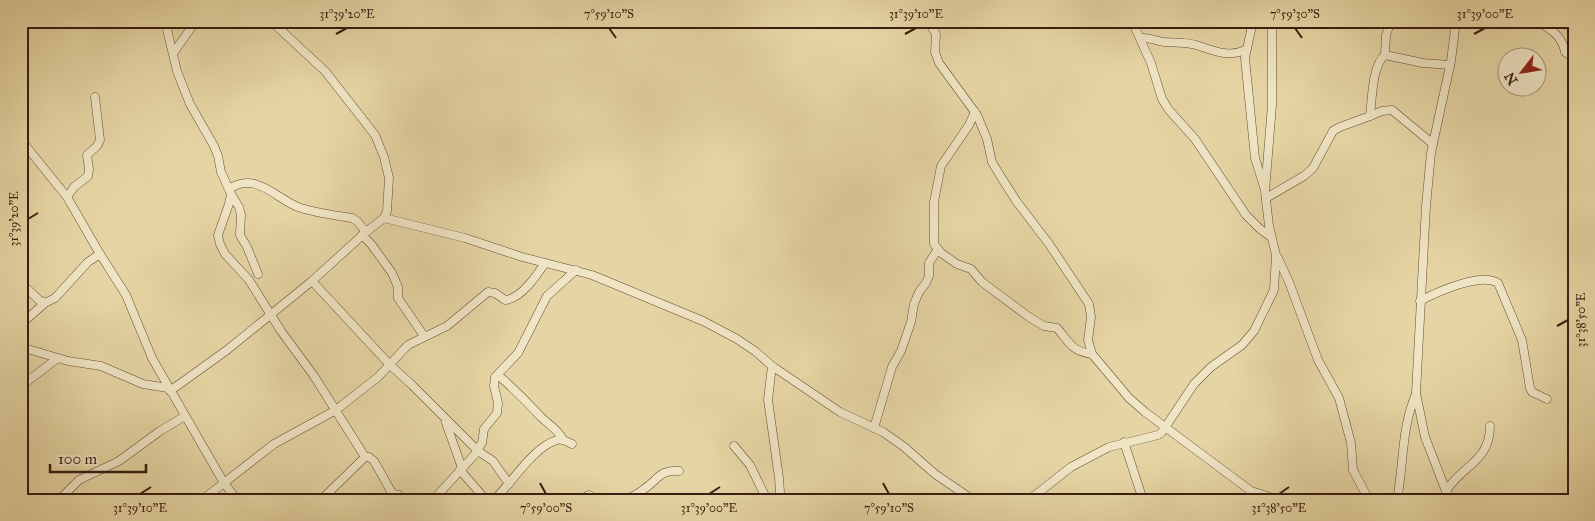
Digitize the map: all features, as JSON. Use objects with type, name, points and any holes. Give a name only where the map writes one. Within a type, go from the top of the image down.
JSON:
[{"type":"street","points":[[166,21],[177,71],[190,104],[218,156],[221,172],[241,215],[240,236],[247,247],[258,274]]},
{"type":"street","points":[[174,52],[196,21]]},
{"type":"street","points":[[21,347],[58,358],[101,366],[144,384],[169,390],[227,350],[312,281],[384,218],[389,178],[384,157],[375,135],[325,71],[271,21]]},
{"type":"street","points":[[928,21],[936,34],[935,52],[939,64],[975,112],[987,139],[992,162],[1017,202],[1049,244],[1089,304],[1091,317],[1088,340],[1092,354],[1130,398],[1251,491],[1259,500]]},
{"type":"street","points":[[1132,21],[1141,38],[1162,99],[1169,110],[1195,139],[1246,215],[1260,229],[1272,237]]},
{"type":"street","points":[[1253,21],[1245,50],[1248,96],[1255,158],[1266,195],[1276,255],[1289,282],[1318,360],[1339,398],[1351,444],[1353,470],[1369,500]]},
{"type":"street","points":[[1266,195],[1272,104],[1272,21]]},
{"type":"street","points":[[1370,116],[1376,72],[1382,57],[1385,55],[1386,35],[1391,21]]},
{"type":"street","points":[[1452,500],[1446,492],[1425,437],[1416,394],[1426,206],[1432,144],[1454,45],[1456,21]]},
{"type":"street","points":[[1537,21],[1558,36],[1562,40],[1565,52],[1574,58]]},
{"type":"street","points":[[1141,38],[1186,43],[1223,53],[1239,53],[1245,50]]},
{"type":"street","points":[[1385,55],[1423,63],[1450,64]]},
{"type":"street","points":[[67,196],[74,187],[88,176],[87,155],[97,146],[100,140],[95,97]]},
{"type":"street","points":[[1266,195],[1304,176],[1313,168],[1333,131],[1382,111],[1392,110],[1432,144]]},
{"type":"street","points":[[975,112],[969,125],[941,166],[934,202],[934,241],[938,249],[958,264],[971,269],[982,282],[1029,317],[1044,326],[1058,328],[1071,346],[1081,352],[1092,354]]},
{"type":"street","points":[[21,140],[67,196],[126,295],[152,358],[169,390],[224,483],[237,500]]},
{"type":"street","points":[[230,191],[243,182],[264,187],[298,207],[352,218],[362,226],[364,234],[392,272],[398,287],[398,298],[424,336]]},
{"type":"street","points":[[230,191],[229,204],[218,235],[225,254],[249,280],[336,410],[365,457]]},
{"type":"street","points":[[384,218],[465,238],[522,257],[576,270],[673,307],[703,321],[737,339],[772,366],[840,412],[874,428],[903,446],[935,474],[973,500]]},
{"type":"street","points":[[874,428],[892,367],[901,352],[912,322],[914,304],[919,292],[926,283],[929,276],[929,264],[938,249]]},
{"type":"street","points":[[21,324],[45,303],[55,298],[88,262],[100,254]]},
{"type":"street","points":[[1029,500],[1071,468],[1109,447],[1154,436],[1162,432],[1194,384],[1211,367],[1242,345],[1254,331],[1274,290],[1276,255]]},
{"type":"street","points":[[202,500],[274,444],[336,410],[378,377],[408,345],[447,326],[488,292],[494,293],[502,299],[510,300],[534,279],[545,263]]},
{"type":"street","points":[[433,500],[482,443],[484,429],[497,413],[498,403],[494,381],[518,353],[547,296],[576,270]]},
{"type":"street","points":[[1420,301],[1440,291],[1465,284],[1489,280],[1498,283],[1522,340],[1530,388],[1532,392],[1547,399]]},
{"type":"street","points":[[312,281],[390,365],[477,450],[492,461],[509,484]]},
{"type":"street","points":[[21,283],[37,299],[45,303]]},
{"type":"street","points":[[21,386],[45,370],[58,358]]},
{"type":"street","points":[[772,366],[768,400],[779,478],[779,500]]},
{"type":"street","points":[[498,375],[530,403],[542,418],[556,429],[563,440]]},
{"type":"street","points":[[1397,500],[1402,475],[1406,422],[1416,394]]},
{"type":"street","points":[[60,500],[79,480],[123,458],[160,431],[185,416]]},
{"type":"street","points":[[446,420],[461,469],[486,500]]},
{"type":"street","points":[[1446,492],[1452,482],[1482,455],[1490,426]]},
{"type":"street","points":[[494,500],[529,459],[558,440],[572,444]]},
{"type":"street","points":[[1124,442],[1143,500]]},
{"type":"street","points":[[734,446],[750,465],[767,500]]},
{"type":"street","points":[[365,457],[370,457],[374,461],[395,497],[399,495],[403,500]]},
{"type":"street","points":[[321,500],[365,457]]},
{"type":"street","points":[[627,500],[668,470],[679,471]]},
{"type":"street","points":[[1251,491],[1279,500]]},
{"type":"street","points":[[580,500],[589,496],[597,500]]}]
